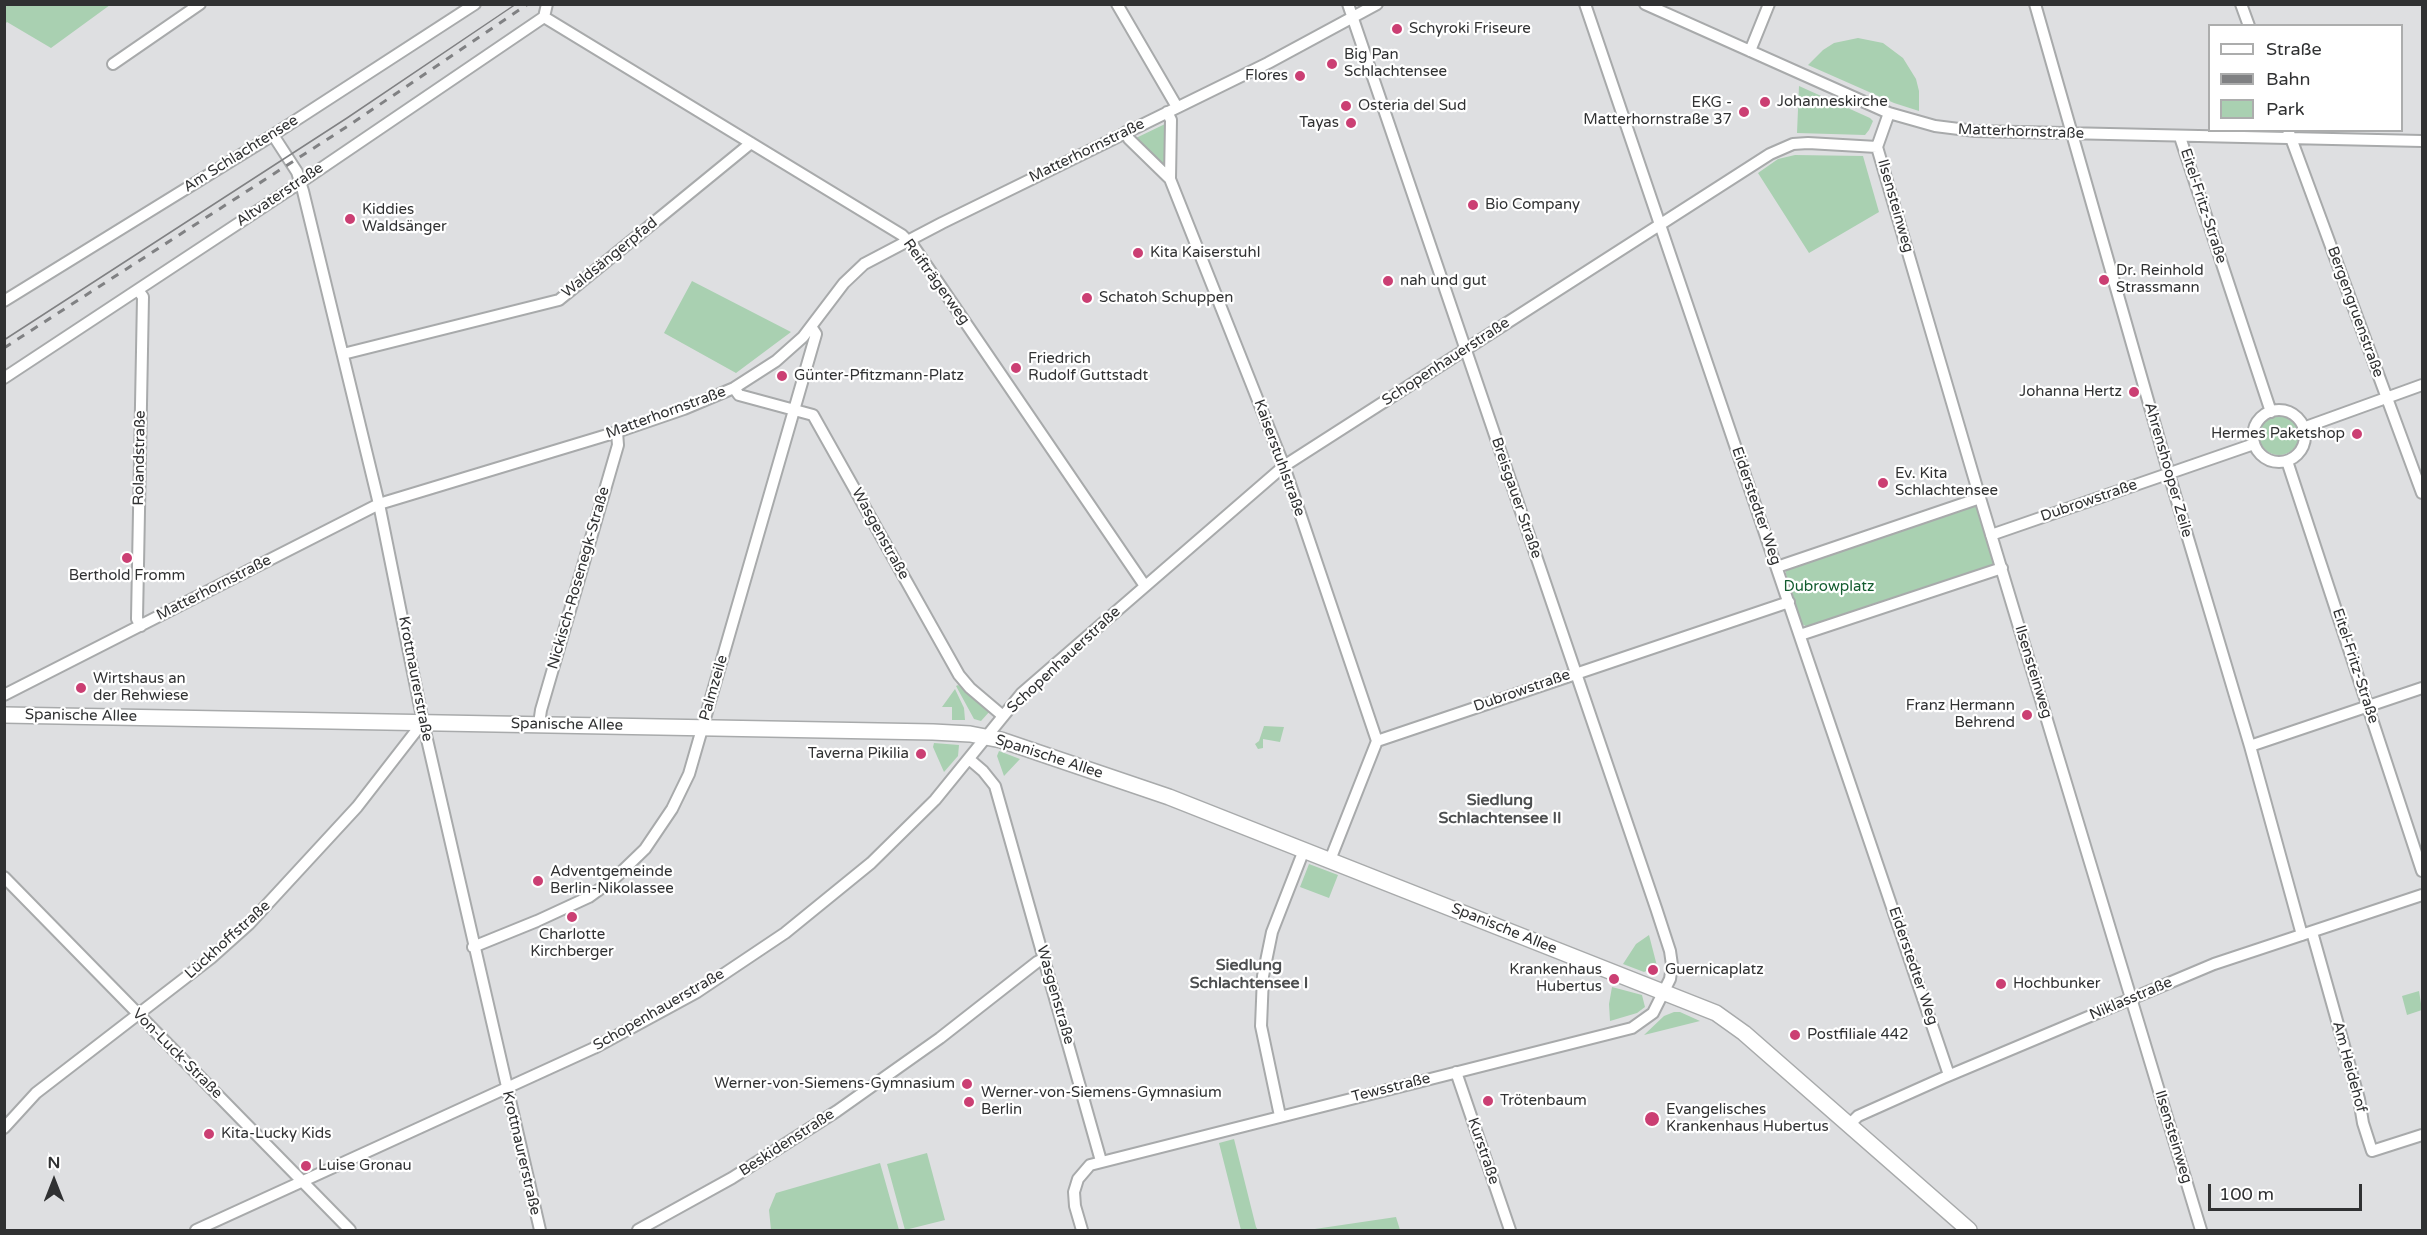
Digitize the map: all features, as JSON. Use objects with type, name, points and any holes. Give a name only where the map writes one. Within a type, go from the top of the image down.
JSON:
[{"type":"main road","name":"Spanische Allee","points":[[4,715],[944,732],[988,737],[1169,796],[1699,1005],[1730,1022],[1969,1230]]},
{"type":"street","points":[[113,64],[200,4]]},
{"type":"street","name":"Am Schlachtensee","points":[[4,301],[273,135],[475,4]]},
{"type":"street","points":[[544,17],[547,4]]},
{"type":"street","name":"Kaiserstuhlstraße","points":[[1117,4],[1172,110],[1170,179],[1284,466],[1377,741]]},
{"type":"street","name":"Breisgauer Straße","points":[[1348,4],[1670,951],[1672,965],[1665,992]]},
{"type":"street","name":"Matterhornstraße","points":[[4,695],[379,504],[617,432],[684,409],[734,388],[776,361],[812,328],[853,274],[864,264],[908,240],[1268,63],[1377,4]]},
{"type":"street","name":"Eiderstedter Weg","points":[[1585,4],[1949,1075]]},
{"type":"street","name":"Matterhornstraße","points":[[1644,4],[1889,113],[1962,131],[2180,136],[2290,134],[2422,141]]},
{"type":"street","points":[[1750,51],[1769,4]]},
{"type":"street","name":"Ahrenshooper Zeile","points":[[2035,4],[2169,473],[2307,933]]},
{"type":"street","points":[[2241,4],[2248,24]]},
{"type":"street","name":"Reifträgerweg","points":[[544,17],[908,240],[1145,586]]},
{"type":"street","name":"Altvaterstraße","points":[[4,378],[301,182],[544,17]]},
{"type":"street","name":"Ilsensteinweg","points":[[1889,113],[1877,147],[1991,535],[2201,1230]]},
{"type":"street","name":"Kaiserstuhlstraße","points":[[1126,132],[1129,139],[1170,179]]},
{"type":"street","name":"Bergengruenstraße","points":[[2290,134],[2422,493]]},
{"type":"street","name":"Krottnaurerstraße","points":[[273,135],[301,182],[343,354],[379,504],[423,722],[473,947],[540,1230]]},
{"type":"street","name":"Eitel-Fritz-Straße","points":[[2180,136],[2271,412]]},
{"type":"street","name":"Schopenhauerstraße","points":[[196,1230],[594,1048],[697,992],[785,933],[839,890],[904,833],[988,737],[1023,693],[1284,466],[1770,154],[1793,144],[1808,142],[1877,147]]},
{"type":"street","name":"Waldsängerpfad","points":[[343,354],[559,300],[751,143]]},
{"type":"street","name":"Rolandstraße","points":[[138,290],[143,297],[137,619],[141,626]]},
{"type":"street","name":"Palmzeile","points":[[473,947],[589,897],[645,849],[672,809],[689,774],[816,334],[812,328]]},
{"type":"street","points":[[2304,428],[2422,385]]},
{"type":"street","name":"Wasgenstraße","points":[[734,388],[739,395],[813,415],[959,675],[970,688],[1003,716]]},
{"type":"street","points":[[2279,411],[2294,415],[2304,428],[2304,443],[2300,451],[2287,461],[2279,462],[2264,457],[2254,444],[2253,436],[2258,421],[2271,412],[2279,411]]},
{"type":"street","name":"Nickisch-Rosenegk-Straße","points":[[539,724],[618,445],[617,432]]},
{"type":"street","name":"Dubrowstraße","points":[[1991,535],[2254,444]]},
{"type":"street","name":"Eitel-Fritz-Straße","points":[[2287,461],[2422,871]]},
{"type":"street","points":[[1777,567],[1980,498]]},
{"type":"street","points":[[1800,635],[2002,568]]},
{"type":"street","name":"Dubrowstraße","points":[[1377,741],[1789,602]]},
{"type":"street","points":[[2250,746],[2422,688]]},
{"type":"street","name":"Lückhoffstraße","points":[[4,1128],[36,1093],[211,958],[249,924],[357,807],[423,722]]},
{"type":"street","points":[[1330,860],[1377,741]]},
{"type":"street","name":"Wasgenstraße","points":[[969,759],[995,786],[1101,1161]]},
{"type":"street","points":[[1280,1116],[1261,1026],[1263,976],[1272,932],[1304,850]]},
{"type":"street","name":"Von-Luck-Straße","points":[[4,877],[350,1230]]},
{"type":"street","name":"Niklasstraße","points":[[1849,1125],[1858,1116],[1949,1075],[2214,964],[2422,895]]},
{"type":"street","name":"Am Heidehof","points":[[2307,933],[2363,1111],[2363,1123],[2372,1151],[2422,1135]]},
{"type":"street","name":"Beskidenstraße","points":[[638,1230],[732,1178],[837,1111],[940,1038],[1045,958]]},
{"type":"street","name":"Tewsstraße","points":[[1101,1161],[1632,1028],[1653,1013],[1665,992]]},
{"type":"street","name":"Kurstraße","points":[[1456,1072],[1510,1230]]},
{"type":"street","points":[[1082,1230],[1075,1206],[1076,1185],[1082,1172],[1090,1165],[1101,1161]]},
{"type":"green space","points":[[7,4],[110,5],[51,48],[7,22],[5,24]]},
{"type":"green space","points":[[1858,38],[1883,43],[1903,58],[1916,79],[1919,91],[1919,111],[1894,103],[1808,65],[1834,43]]},
{"type":"green space","points":[[1799,86],[1870,118],[1873,121],[1869,130],[1865,135],[1797,133]]},
{"type":"green space","points":[[1165,124],[1165,165],[1163,166],[1136,138]]},
{"type":"green space","points":[[1795,155],[1863,156],[1879,212],[1809,253],[1758,173],[1778,159]]},
{"type":"green space","points":[[692,281],[791,332],[736,373],[664,333]]},
{"type":"green space","points":[[2279,415],[2293,421],[2299,435],[2293,449],[2279,455],[2265,449],[2259,435],[2265,421]]},
{"type":"green space","name":"Dubrowplatz","points":[[1975,504],[1993,566],[1809,628],[1802,624],[1786,569]]},
{"type":"green space","points":[[958,685],[990,711],[981,721],[974,719],[956,686]]},
{"type":"green space","points":[[955,689],[964,708],[965,720],[952,720],[952,707],[942,707]]},
{"type":"green space","points":[[1264,726],[1284,727],[1280,742],[1263,739],[1263,748],[1258,749],[1255,744],[1259,741]]},
{"type":"green space","points":[[934,743],[959,745],[958,756],[944,772],[933,747]]},
{"type":"green space","points":[[999,751],[1020,759],[1004,776],[997,756]]},
{"type":"green space","points":[[1309,864],[1338,875],[1329,898],[1300,887]]},
{"type":"green space","points":[[1649,935],[1657,966],[1644,972],[1623,964],[1636,944]]},
{"type":"green space","points":[[1612,987],[1642,995],[1645,1007],[1637,1013],[1610,1021],[1609,1004]]},
{"type":"green space","points":[[2419,991],[2422,1010],[2407,1015],[2402,996]]},
{"type":"green space","points":[[1680,1012],[1700,1021],[1644,1035],[1664,1016]]},
{"type":"green space","points":[[1234,1139],[1258,1230],[1241,1230],[1219,1143]]},
{"type":"green space","points":[[927,1153],[945,1220],[905,1230],[887,1164]]},
{"type":"green space","points":[[880,1163],[899,1230],[771,1230],[769,1210],[776,1193]]},
{"type":"green space","points":[[1396,1217],[1400,1230],[1308,1230]]},
{"type":"tram line","points":[[4,340],[347,118],[516,4]]},
{"type":"railway","points":[[4,348],[351,124],[528,4]]},
{"type":"place","name":"Schyroki Friseure","points":[[1397,29]]},
{"type":"place","name":"Big Pan Schlachtensee","points":[[1332,64]]},
{"type":"place","name":"Flores","points":[[1300,76]]},
{"type":"place","name":"Johanneskirche","points":[[1765,102]]},
{"type":"place","name":"Osteria del Sud","points":[[1346,106]]},
{"type":"place","name":"EKG - Matterhornstraße 37","points":[[1744,112]]},
{"type":"place","name":"Tayas","points":[[1351,123]]},
{"type":"place","name":"Bio Company","points":[[1473,205]]},
{"type":"place","name":"Kiddies Waldsänger","points":[[350,219]]},
{"type":"place","name":"Kita Kaiserstuhl","points":[[1138,253]]},
{"type":"place","name":"Dr. Reinhold Strassmann","points":[[2104,280]]},
{"type":"place","name":"nah und gut","points":[[1388,281]]},
{"type":"place","name":"Schatoh Schuppen","points":[[1087,298]]},
{"type":"place","name":"Friedrich Rudolf Guttstadt","points":[[1016,368]]},
{"type":"place","name":"Günter-Pfitzmann-Platz","points":[[782,376]]},
{"type":"place","name":"Johanna Hertz","points":[[2134,392]]},
{"type":"place","name":"Hermes Paketshop","points":[[2357,434]]},
{"type":"place","name":"Ev. Kita Schlachtensee","points":[[1883,483]]},
{"type":"place","name":"Berthold Fromm","points":[[127,558]]},
{"type":"place","name":"Wirtshaus an der Rehwiese","points":[[81,688]]},
{"type":"place","name":"Franz Hermann Behrend","points":[[2027,715]]},
{"type":"place","name":"Taverna Pikilia","points":[[921,754]]},
{"type":"place","name":"Adventgemeinde Berlin-Nikolassee","points":[[538,881]]},
{"type":"place","name":"Charlotte Kirchberger","points":[[572,917]]},
{"type":"place","name":"Guernicaplatz","points":[[1653,970]]},
{"type":"place","name":"Krankenhaus Hubertus","points":[[1614,979]]},
{"type":"place","name":"Hochbunker","points":[[2001,984]]},
{"type":"place","name":"Postfiliale 442","points":[[1795,1035]]},
{"type":"place","name":"Werner-von-Siemens-Gymnasium","points":[[967,1084]]},
{"type":"place","name":"Trötenbaum","points":[[1488,1101]]},
{"type":"place","name":"Werner-von-Siemens-Gymnasium Berlin","points":[[969,1102]]},
{"type":"place","name":"Evangelisches Krankenhaus Hubertus","points":[[1652,1119]]},
{"type":"place","name":"Kita-Lucky Kids","points":[[209,1134]]},
{"type":"place","name":"Luise Gronau","points":[[306,1166]]},
{"type":"district","name":"Siedlung Schlachtensee II","points":[[1500,810]]},
{"type":"district","name":"Siedlung Schlachtensee I","points":[[1249,975]]}]
